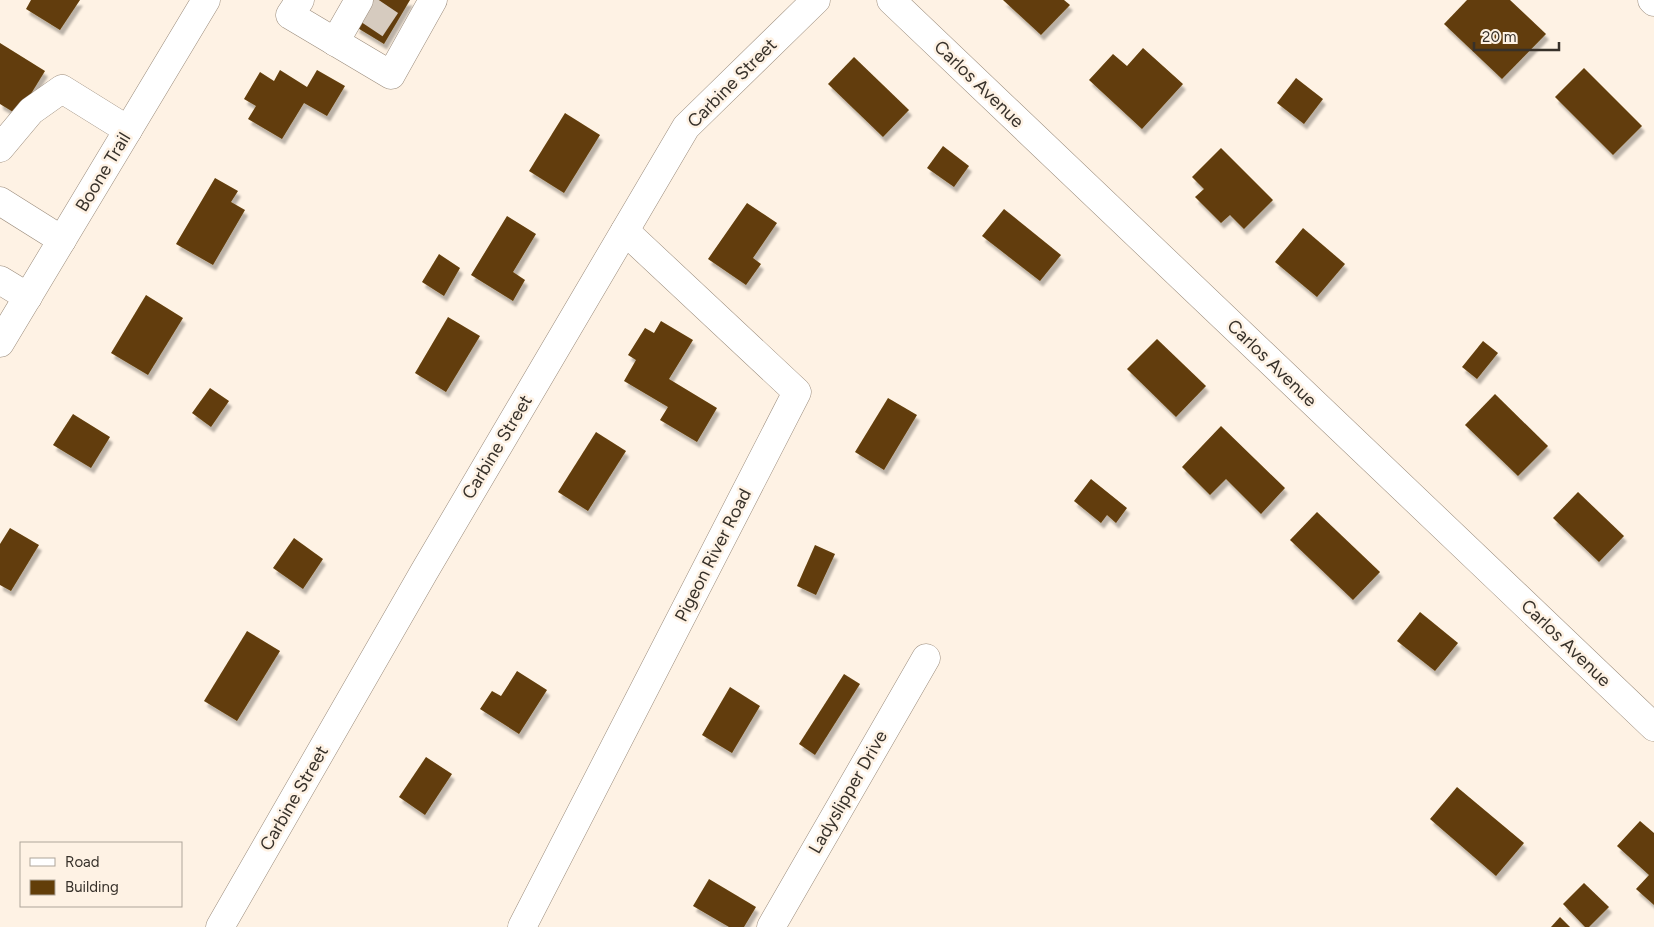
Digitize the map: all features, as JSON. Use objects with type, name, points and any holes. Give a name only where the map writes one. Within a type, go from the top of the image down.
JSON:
[{"type":"street","name":"Boone Trail","points":[[0,343],[206,0]]},
{"type":"street","points":[[300,0],[290,15],[390,75],[403,32],[433,0]]},
{"type":"street","name":"Carbine Street","points":[[220,927],[429,563],[686,127],[816,0]]},
{"type":"street","name":"Carlos Avenue","points":[[891,0],[1654,727]]},
{"type":"street","points":[[336,42],[361,5]]},
{"type":"street","points":[[0,148],[31,111],[62,89],[128,130]]},
{"type":"street","points":[[0,201],[62,240]]},
{"type":"street","name":"Pigeon River Road","points":[[522,927],[797,392],[625,231]]},
{"type":"street","points":[[0,280],[28,297]]},
{"type":"street","name":"Ladyslipper Drive","points":[[771,927],[926,658]]},
{"type":"building","points":[[31,0],[80,0],[60,30],[26,9]]},
{"type":"building","points":[[373,0],[410,0],[384,44],[356,27]]},
{"type":"building","points":[[1003,0],[1064,0],[1070,5],[1041,35]]},
{"type":"building","points":[[1467,0],[1510,0],[1546,34],[1502,79],[1444,24]]},
{"type":"building","points":[[0,43],[45,71],[18,115],[0,104]]},
{"type":"building","points":[[1143,48],[1183,84],[1142,129],[1089,80],[1113,54],[1127,66]]},
{"type":"building","points":[[854,57],[909,110],[883,137],[828,84]]},
{"type":"building","points":[[1584,68],[1642,126],[1613,155],[1555,97]]},
{"type":"building","points":[[280,70],[307,87],[317,70],[345,86],[327,116],[304,103],[282,139],[248,119],[256,106],[244,99],[260,72],[274,81]]},
{"type":"building","points":[[1296,78],[1323,99],[1304,124],[1277,103]]},
{"type":"building","points":[[565,113],[600,135],[564,193],[529,171]]},
{"type":"building","points":[[943,146],[969,166],[954,187],[927,168]]},
{"type":"building","points":[[1221,148],[1273,200],[1244,229],[1230,215],[1221,223],[1195,197],[1204,189],[1192,177]]},
{"type":"building","points":[[215,178],[238,191],[231,202],[245,210],[213,265],[176,244]]},
{"type":"building","points":[[747,203],[777,223],[753,258],[761,264],[746,285],[708,259]]},
{"type":"building","points":[[1004,209],[1061,255],[1040,281],[982,236]]},
{"type":"building","points":[[507,216],[536,234],[513,272],[525,280],[513,301],[471,275]]},
{"type":"building","points":[[1303,228],[1345,264],[1317,297],[1275,262]]},
{"type":"building","points":[[439,254],[460,268],[444,296],[422,282]]},
{"type":"building","points":[[146,295],[183,318],[148,375],[111,353]]},
{"type":"building","points":[[448,317],[480,336],[446,392],[415,373]]},
{"type":"building","points":[[661,321],[693,340],[669,379],[717,408],[697,442],[660,420],[668,407],[624,381],[636,360],[628,355],[645,328],[654,333]]},
{"type":"building","points":[[1157,339],[1206,386],[1176,417],[1127,369]]},
{"type":"building","points":[[1483,341],[1498,353],[1477,379],[1462,367]]},
{"type":"building","points":[[210,388],[229,401],[211,427],[192,413]]},
{"type":"building","points":[[1495,394],[1548,446],[1518,476],[1465,425]]},
{"type":"building","points":[[888,398],[917,415],[884,470],[855,452]]},
{"type":"building","points":[[73,414],[110,437],[91,468],[53,445]]},
{"type":"building","points":[[1221,426],[1285,488],[1261,514],[1226,479],[1210,495],[1182,467]]},
{"type":"building","points":[[596,432],[626,451],[588,511],[558,492]]},
{"type":"building","points":[[1091,479],[1127,508],[1116,523],[1107,515],[1101,523],[1074,501]]},
{"type":"building","points":[[1578,492],[1624,536],[1599,562],[1553,518]]},
{"type":"building","points":[[1317,512],[1380,572],[1353,600],[1290,540]]},
{"type":"building","points":[[10,528],[39,545],[11,591],[0,585],[0,544]]},
{"type":"building","points":[[294,538],[323,559],[303,589],[273,568]]},
{"type":"building","points":[[815,545],[835,554],[816,595],[797,586]]},
{"type":"building","points":[[1420,612],[1458,643],[1435,671],[1397,641]]},
{"type":"building","points":[[247,631],[280,651],[237,721],[204,701]]},
{"type":"building","points":[[517,671],[547,690],[519,734],[480,709],[492,691],[501,696]]},
{"type":"building","points":[[844,674],[860,684],[815,755],[799,744]]},
{"type":"building","points":[[730,687],[760,706],[732,753],[702,735]]},
{"type":"building","points":[[426,757],[452,774],[425,815],[399,797]]},
{"type":"building","points":[[1457,787],[1524,843],[1496,876],[1430,819]]},
{"type":"building","points":[[1640,821],[1654,833],[1654,905],[1636,889],[1649,875],[1617,846]]},
{"type":"building","points":[[709,879],[756,907],[744,927],[729,927],[693,906]]},
{"type":"building","points":[[1584,883],[1609,907],[1589,927],[1585,927],[1563,904]]},
{"type":"building","points":[[1560,917],[1570,927],[1551,927]]},
{"type":"tunnel","points":[[367,9],[394,27]]}]
